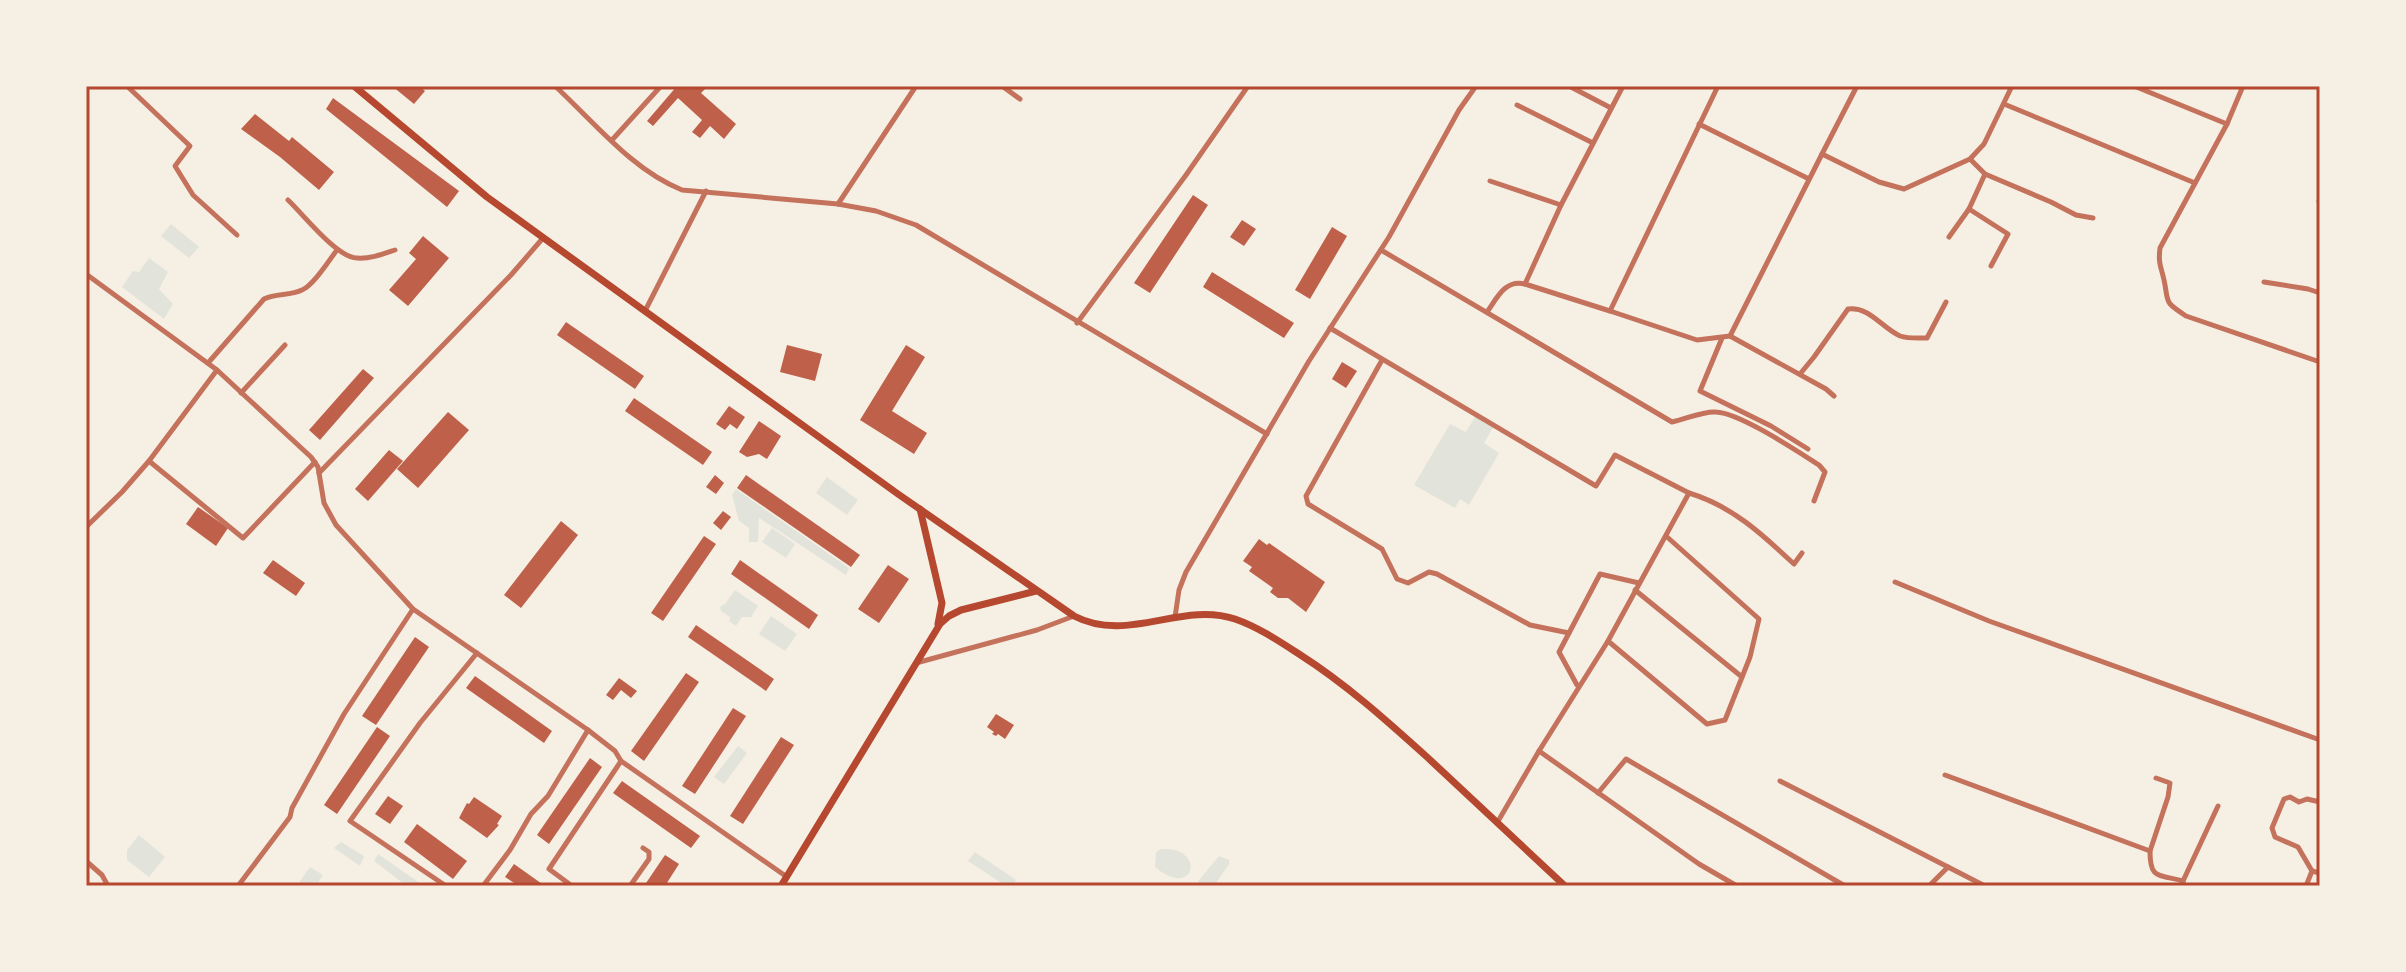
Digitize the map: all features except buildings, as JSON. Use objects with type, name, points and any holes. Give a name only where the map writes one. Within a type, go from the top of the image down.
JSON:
[{"type":"main road","points":[[354,86],[456,172],[543,238],[1074,616],[1111,627],[1140,625],[1175,617],[1216,615],[1232,618],[1288,646],[1328,672],[1373,708],[1565,886]]},
{"type":"main road","points":[[781,886],[942,615],[942,603],[920,509]]},
{"type":"main road","points":[[934,632],[956,612],[1036,591]]},
{"type":"street","points":[[127,86],[190,146],[175,166],[193,195],[237,235]]},
{"type":"street","points":[[555,86],[612,140],[665,183],[682,190],[838,204],[876,211],[916,225],[1267,434]]},
{"type":"street","points":[[612,140],[661,86]]},
{"type":"street","points":[[838,204],[916,86]]},
{"type":"street","points":[[1002,86],[1020,99]]},
{"type":"street","points":[[1077,323],[1248,86]]},
{"type":"street","points":[[1175,617],[1179,590],[1186,572],[1330,328],[1381,250],[1476,86]]},
{"type":"street","points":[[1569,86],[1611,108]]},
{"type":"street","points":[[1525,284],[1561,205],[1623,86]]},
{"type":"street","points":[[1610,311],[1718,86]]},
{"type":"street","points":[[1808,449],[1771,426],[1700,391],[1857,86]]},
{"type":"street","points":[[1822,154],[1879,182],[1904,189],[1970,159],[1984,144],[2012,86]]},
{"type":"street","points":[[2134,86],[2227,124]]},
{"type":"street","points":[[2243,86],[2227,124],[2160,248],[2158,265],[2164,279],[2165,298],[2186,316],[2320,362]]},
{"type":"street","points":[[2004,104],[2195,184]]},
{"type":"street","points":[[1517,105],[1593,143]]},
{"type":"street","points":[[1699,124],[1809,179]]},
{"type":"street","points":[[1970,159],[1985,174],[2076,215],[2093,218]]},
{"type":"street","points":[[1949,237],[1969,209],[1985,174]]},
{"type":"street","points":[[1490,181],[1561,205]]},
{"type":"street","points":[[645,311],[706,191]]},
{"type":"street","points":[[288,200],[337,250],[354,259],[395,250]]},
{"type":"street","points":[[1969,209],[2008,234],[1991,266]]},
{"type":"street","points":[[319,473],[543,238]]},
{"type":"street","points":[[208,363],[264,299],[271,295],[301,291],[337,250]]},
{"type":"street","points":[[1381,250],[1672,422],[1712,411],[1724,413],[1765,432],[1819,465],[1825,472],[1814,501]]},
{"type":"street","points":[[86,274],[217,370],[315,462],[324,503],[336,525],[413,609],[588,730],[615,751],[621,761],[787,877]]},
{"type":"street","points":[[1487,312],[1509,285],[1517,282],[1697,340],[1726,336],[1800,374],[1834,396]]},
{"type":"street","points":[[2264,282],[2320,293]]},
{"type":"street","points":[[1800,374],[1848,309],[1864,311],[1902,336],[1927,338],[1946,302]]},
{"type":"street","points":[[1330,328],[1596,486],[1615,455],[1689,493],[1712,500],[1755,528],[1794,564],[1802,553]]},
{"type":"street","points":[[241,393],[285,345]]},
{"type":"street","points":[[1382,360],[1306,496],[1308,504],[1382,549],[1397,579],[1408,583],[1429,572],[1437,574],[1530,625],[1569,633]]},
{"type":"street","points":[[86,527],[149,461],[217,370]]},
{"type":"street","points":[[149,461],[243,538],[315,462]]},
{"type":"street","points":[[1497,823],[1608,641],[1689,493]]},
{"type":"street","points":[[1608,641],[1707,724],[1725,720],[1750,657],[1759,619],[1666,536]]},
{"type":"street","points":[[1578,686],[1559,652],[1600,574],[1639,583]]},
{"type":"street","points":[[1895,582],[1989,621],[2320,740]]},
{"type":"street","points":[[1635,590],[1742,677]]},
{"type":"street","points":[[238,886],[290,817],[292,808],[344,714],[413,609]]},
{"type":"street","points":[[915,664],[1037,630],[1074,616]]},
{"type":"street","points":[[446,886],[350,821],[420,723],[477,653]]},
{"type":"street","points":[[483,886],[510,850],[531,814],[548,796],[588,730]]},
{"type":"street","points":[[1539,751],[1699,864],[1737,886]]},
{"type":"street","points":[[1598,793],[1626,759],[1845,886]]},
{"type":"street","points":[[572,886],[549,869],[621,761]]},
{"type":"street","points":[[1945,775],[2150,851]]},
{"type":"street","points":[[2156,778],[2170,783],[2150,851],[2150,868],[2154,873],[2183,884],[2218,806]]},
{"type":"street","points":[[1780,781],[1985,886]]},
{"type":"street","points":[[2320,802],[2307,799],[2299,802],[2290,797],[2284,799],[2272,828],[2275,837],[2298,847],[2312,871],[2320,873]]},
{"type":"street","points":[[630,886],[649,859],[649,852],[643,848]]},
{"type":"street","points":[[86,861],[102,875],[108,886]]},
{"type":"street","points":[[1929,886],[1948,867]]},
{"type":"street","points":[[2306,886],[2312,871]]},
{"type":"shaded area","points":[[171,224],[199,247],[189,258],[161,236]]},
{"type":"shaded area","points":[[149,258],[168,272],[159,289],[173,304],[164,319],[122,287],[133,271],[139,272]]},
{"type":"shaded area","points":[[1476,415],[1494,426],[1484,443],[1499,453],[1469,505],[1460,499],[1455,508],[1414,485],[1450,424],[1466,432]]},
{"type":"shaded area","points":[[827,477],[858,500],[847,515],[816,493]]},
{"type":"shaded area","points":[[736,489],[849,568],[846,575],[759,518],[758,542],[749,542],[749,528],[739,521],[732,495]]},
{"type":"shaded area","points":[[772,528],[795,544],[786,558],[762,542]]},
{"type":"shaded area","points":[[735,590],[758,606],[751,617],[742,617],[736,626],[720,607]]},
{"type":"shaded area","points":[[771,616],[797,634],[785,651],[759,634]]},
{"type":"shaded area","points":[[738,746],[747,753],[724,784],[714,777]]},
{"type":"shaded area","points":[[139,835],[165,857],[149,877],[127,860],[127,850]]},
{"type":"shaded area","points":[[341,842],[364,856],[360,866],[334,848]]},
{"type":"shaded area","points":[[1161,849],[1176,850],[1185,855],[1190,862],[1187,875],[1179,878],[1169,876],[1155,867],[1156,852]]},
{"type":"shaded area","points":[[975,852],[1016,880],[1012,886],[1006,886],[968,861]]},
{"type":"shaded area","points":[[378,854],[424,886],[404,884],[374,861]]},
{"type":"shaded area","points":[[1219,856],[1229,860],[1229,864],[1214,886],[1197,886],[1199,880]]},
{"type":"shaded area","points":[[310,867],[323,875],[316,886],[297,885]]}]
